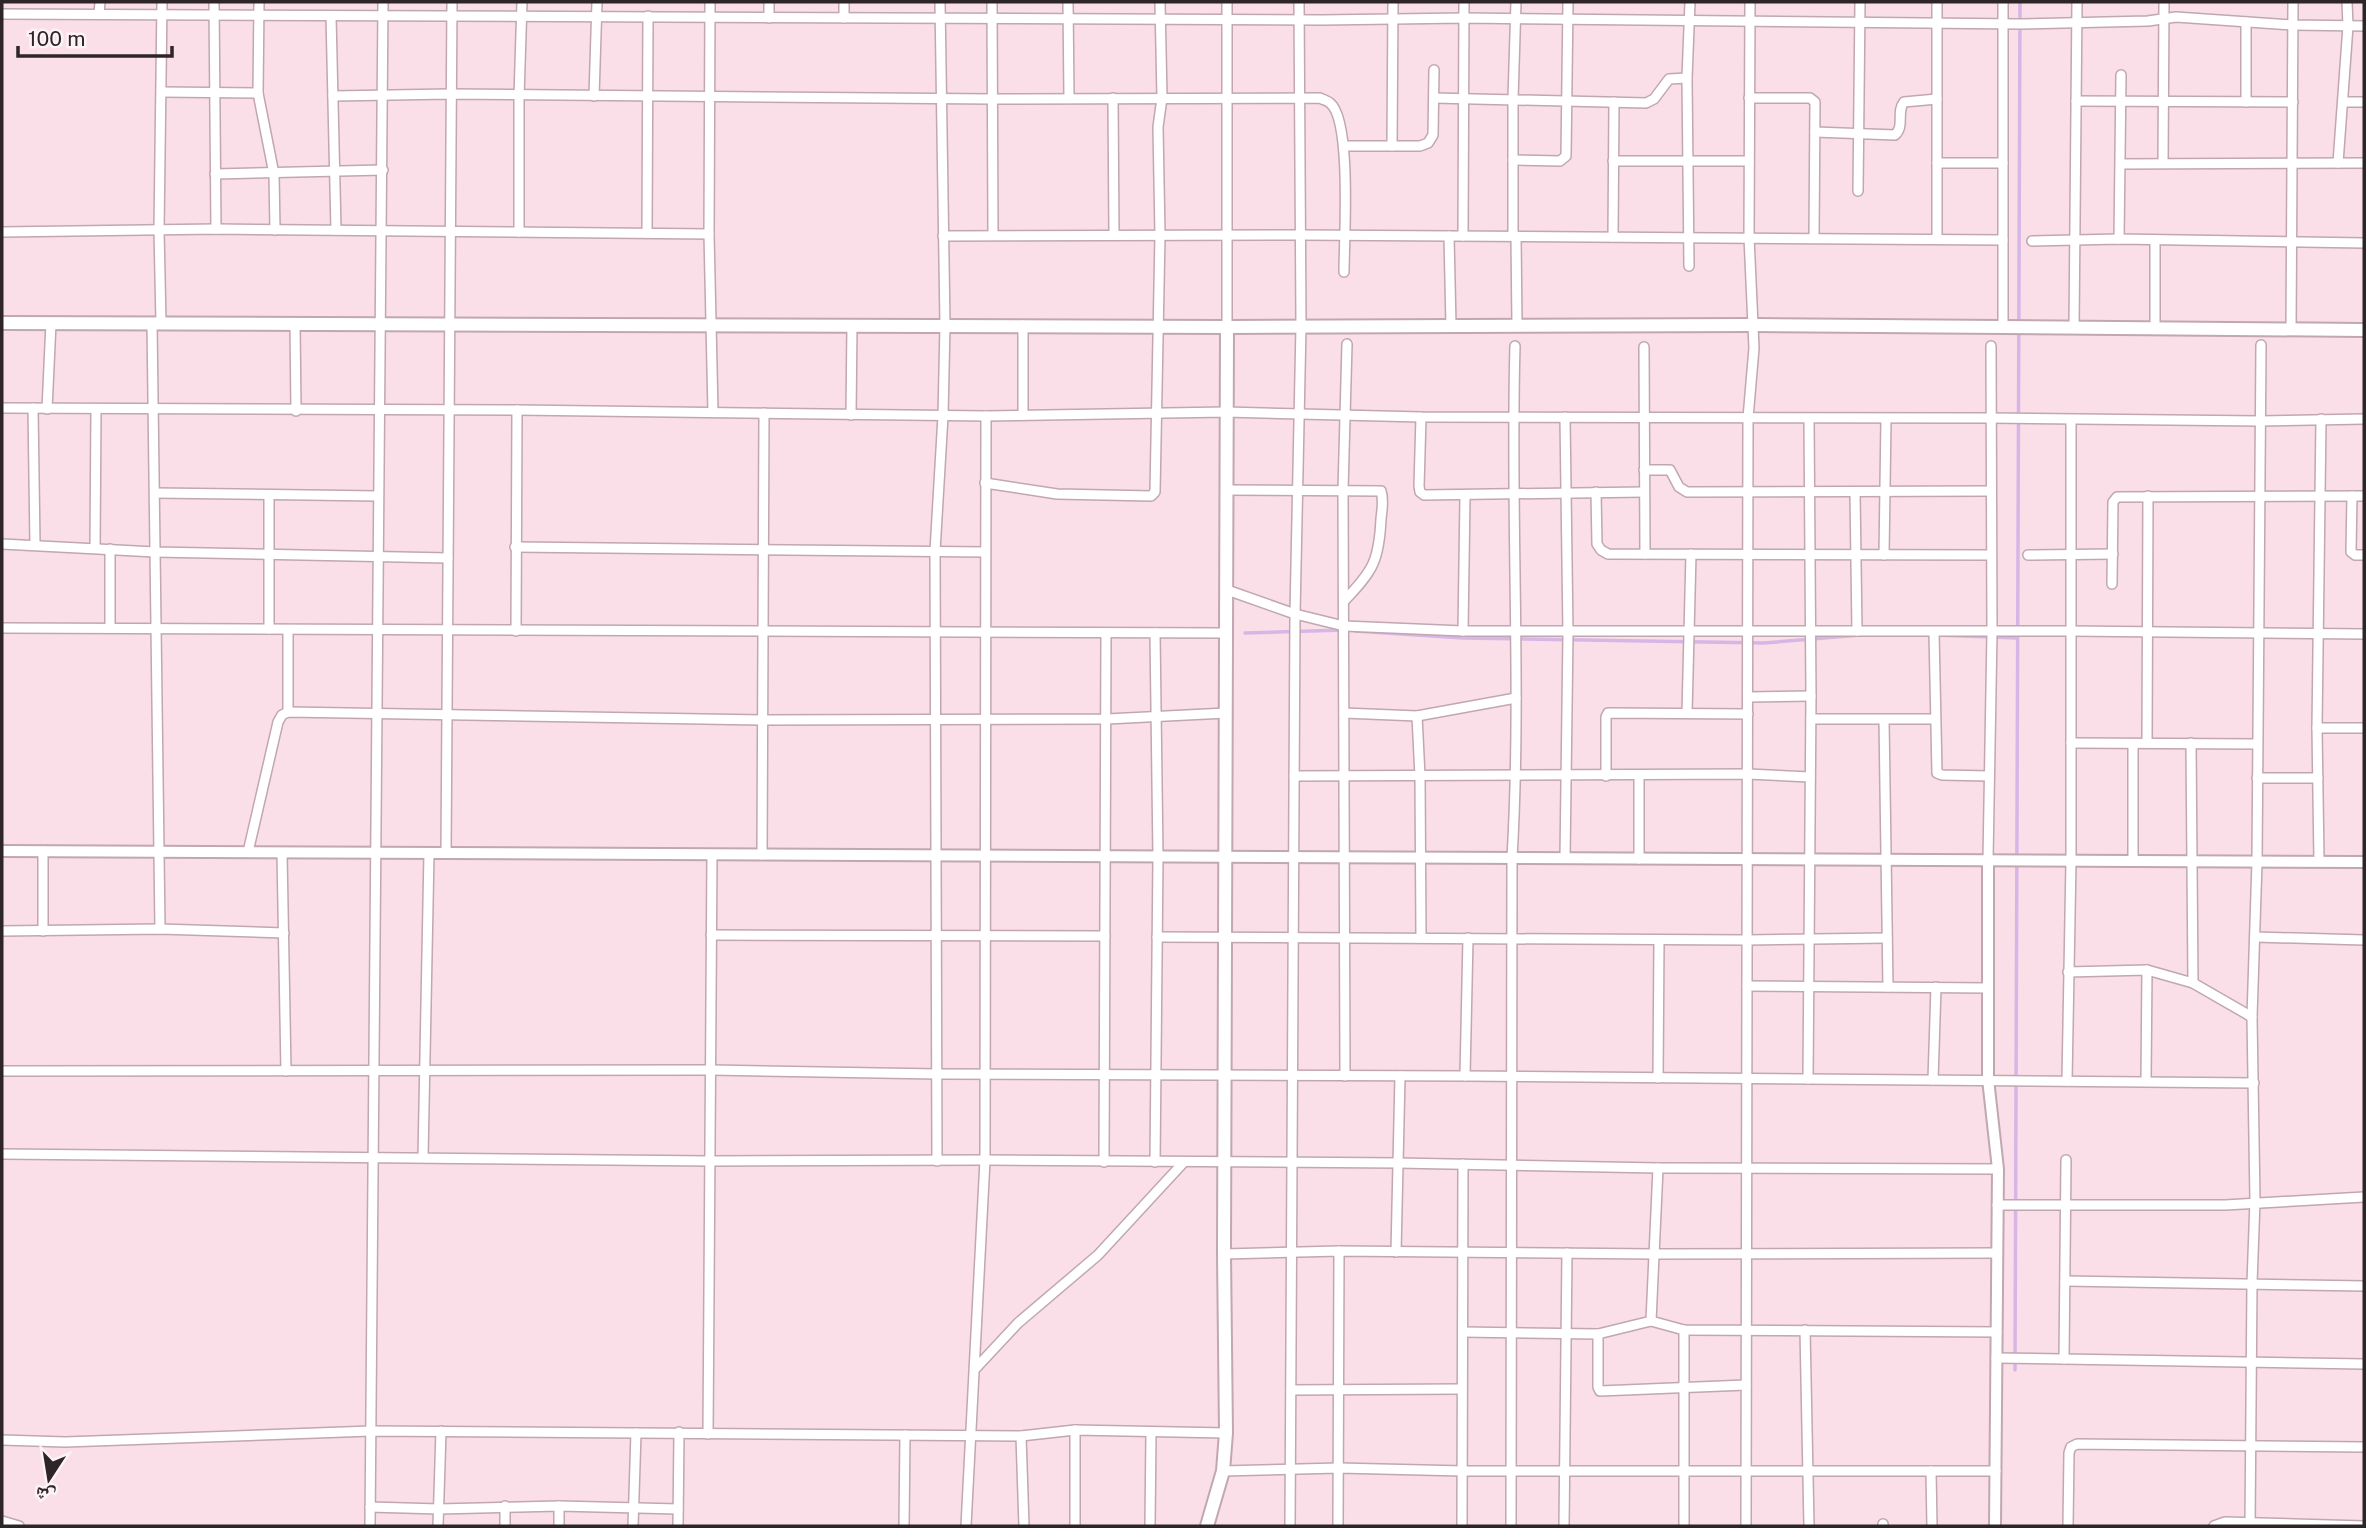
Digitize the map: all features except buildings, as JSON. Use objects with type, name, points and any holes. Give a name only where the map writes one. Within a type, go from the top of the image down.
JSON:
[{"type":"main road","points":[[2,323],[1227,327],[1754,325],[2364,330]]},
{"type":"main road","points":[[1208,1526],[1223,1471],[1226,1433],[1224,1163],[1227,327]]},
{"type":"street","points":[[99,15],[100,2]]},
{"type":"street","points":[[160,929],[153,410],[162,2]]},
{"type":"street","points":[[214,2],[216,229]]},
{"type":"street","points":[[260,2],[258,93],[274,174],[275,230]]},
{"type":"street","points":[[360,1526],[370,1524],[383,2]]},
{"type":"street","points":[[446,853],[448,232],[452,2]]},
{"type":"street","points":[[519,232],[522,2]]},
{"type":"street","points":[[594,96],[597,2]]},
{"type":"street","points":[[710,2],[709,234],[713,412]]},
{"type":"street","points":[[769,2],[769,18]]},
{"type":"street","points":[[844,2],[844,18]]},
{"type":"street","points":[[937,1161],[935,551],[945,325],[940,2]]},
{"type":"street","points":[[992,2],[993,235]]},
{"type":"street","points":[[1068,2],[1069,98]]},
{"type":"street","points":[[985,483],[1057,494],[1151,496],[1156,486],[1160,235],[1158,127],[1162,97],[1160,2]]},
{"type":"street","points":[[1227,2],[1227,327]]},
{"type":"street","points":[[1290,1526],[1294,776],[1301,326],[1299,2]]},
{"type":"street","points":[[1392,146],[1393,2]]},
{"type":"street","points":[[1462,236],[1464,2]]},
{"type":"street","points":[[1516,2],[1513,160],[1517,325]]},
{"type":"street","points":[[1513,160],[1560,161],[1566,156],[1568,2]]},
{"type":"street","points":[[1689,266],[1687,78],[1690,2]]},
{"type":"street","points":[[1746,1526],[1748,418],[1754,325],[1749,237],[1749,2]]},
{"type":"street","points":[[1858,191],[1860,2]]},
{"type":"street","points":[[1937,2],[1937,238]]},
{"type":"street","points":[[2003,2],[2003,240],[2008,328]]},
{"type":"street","points":[[2074,328],[2077,2]]},
{"type":"street","points":[[2163,163],[2164,2]]},
{"type":"street","points":[[2291,330],[2293,2]]},
{"type":"street","points":[[2338,163],[2348,26],[2347,2]]},
{"type":"street","points":[[2,14],[1160,20],[1464,18],[2003,24],[2164,18],[2364,26]]},
{"type":"street","points":[[331,16],[336,230]]},
{"type":"street","points":[[647,233],[648,16]]},
{"type":"street","points":[[2246,22],[2246,102]]},
{"type":"street","points":[[1344,145],[1420,146],[1431,141],[1434,69]]},
{"type":"street","points":[[2119,239],[2121,75]]},
{"type":"street","points":[[1434,98],[1651,101],[1669,79],[1687,78]]},
{"type":"street","points":[[162,92],[258,93]]},
{"type":"street","points":[[333,96],[450,94],[709,98],[1320,98],[1330,103],[1338,118],[1344,145],[1344,272]]},
{"type":"street","points":[[1113,98],[1114,235]]},
{"type":"street","points":[[1749,98],[1813,99],[1815,103],[1814,237]]},
{"type":"street","points":[[1815,132],[1895,135],[1900,131],[1900,107],[1904,102],[1937,99]]},
{"type":"street","points":[[2076,101],[2293,102]]},
{"type":"street","points":[[1613,237],[1614,102]]},
{"type":"street","points":[[2343,102],[2364,102]]},
{"type":"street","points":[[1614,161],[1749,161]]},
{"type":"street","points":[[1937,163],[2003,163]]},
{"type":"street","points":[[2121,164],[2364,163]]},
{"type":"street","points":[[215,174],[383,170]]},
{"type":"street","points":[[2,232],[216,229],[709,234]]},
{"type":"street","points":[[943,236],[1344,235],[2003,240]]},
{"type":"street","points":[[1450,236],[1451,326]]},
{"type":"street","points":[[2032,242],[2119,239],[2364,243]]},
{"type":"street","points":[[2155,240],[2155,329]]},
{"type":"street","points":[[47,409],[51,323]]},
{"type":"street","points":[[295,324],[296,411]]},
{"type":"street","points":[[851,415],[852,325]]},
{"type":"street","points":[[1023,325],[1023,415]]},
{"type":"street","points":[[1345,1076],[1343,490],[1346,344]]},
{"type":"street","points":[[2250,1525],[2255,1201],[2252,1017],[2257,862],[2261,345]]},
{"type":"street","points":[[1511,1526],[1512,858],[1517,776],[1513,494],[1515,346]]},
{"type":"street","points":[[1644,346],[1645,554]]},
{"type":"street","points":[[1991,346],[1992,632],[1988,1079],[1998,1169],[1995,1526]]},
{"type":"street","points":[[2,408],[943,416],[1226,412],[1421,417],[2260,421],[2364,419]]},
{"type":"street","points":[[33,408],[35,545]]},
{"type":"street","points":[[95,548],[96,409]]},
{"type":"street","points":[[516,631],[517,411]]},
{"type":"street","points":[[762,855],[764,413]]},
{"type":"street","points":[[966,1526],[985,1160],[986,416]]},
{"type":"street","points":[[1421,417],[1420,492],[1424,495],[1644,492]]},
{"type":"street","points":[[1565,417],[1568,633],[1565,858]]},
{"type":"street","points":[[1808,1079],[1811,719],[1809,419]]},
{"type":"street","points":[[1884,555],[1886,419]]},
{"type":"street","points":[[2319,861],[2317,728],[2321,419]]},
{"type":"street","points":[[2067,1081],[2071,861],[2071,420]]},
{"type":"street","points":[[1644,470],[1670,470],[1679,487],[1687,492],[1990,491]]},
{"type":"street","points":[[1227,490],[1381,491],[1383,496],[1376,561],[1366,578],[1344,601]]},
{"type":"street","points":[[1597,492],[1597,544],[1608,554],[1991,555]]},
{"type":"street","points":[[155,493],[377,496]]},
{"type":"street","points":[[1855,493],[1857,631]]},
{"type":"street","points":[[269,495],[269,629]]},
{"type":"street","points":[[1463,631],[1465,495]]},
{"type":"street","points":[[2147,743],[2148,496]]},
{"type":"street","points":[[2352,496],[2351,552],[2364,555]]},
{"type":"street","points":[[2112,584],[2115,498],[2364,496]]},
{"type":"street","points":[[2,544],[155,552],[447,558]]},
{"type":"street","points":[[515,547],[985,552]]},
{"type":"street","points":[[110,550],[110,628]]},
{"type":"street","points":[[1687,713],[1691,554]]},
{"type":"street","points":[[2028,555],[2113,555]]},
{"type":"street","points":[[1227,590],[1296,614],[1345,626],[1463,631],[2364,634]]},
{"type":"street","points":[[2,628],[1226,633]]},
{"type":"street","points":[[288,630],[288,712]]},
{"type":"street","points":[[1934,632],[1937,773],[1989,776]]},
{"type":"street","points":[[1104,1162],[1106,633]]},
{"type":"street","points":[[1155,633],[1158,857],[1155,1162]]},
{"type":"street","points":[[1748,696],[1811,696]]},
{"type":"street","points":[[1344,713],[1417,716],[1516,698]]},
{"type":"street","points":[[248,852],[278,722],[282,715],[288,712],[762,720],[1107,719],[1226,713]]},
{"type":"street","points":[[1606,776],[1608,712],[1748,714]]},
{"type":"street","points":[[1417,716],[1421,938]]},
{"type":"street","points":[[1811,719],[1934,719]]},
{"type":"street","points":[[1884,720],[1888,987]]},
{"type":"street","points":[[2317,728],[2364,728]]},
{"type":"street","points":[[2071,743],[2256,744]]},
{"type":"street","points":[[2191,743],[2193,983]]},
{"type":"street","points":[[2133,744],[2133,861]]},
{"type":"street","points":[[1294,776],[1748,774],[1810,777]]},
{"type":"street","points":[[1639,776],[1639,859]]},
{"type":"street","points":[[2256,778],[2318,778]]},
{"type":"street","points":[[2,851],[2364,862]]},
{"type":"street","points":[[43,851],[43,931]]},
{"type":"street","points":[[282,853],[286,1071]]},
{"type":"street","points":[[423,1157],[429,853]]},
{"type":"street","points":[[708,1434],[712,855]]},
{"type":"street","points":[[2,931],[160,929],[284,933]]},
{"type":"street","points":[[711,935],[1105,936]]},
{"type":"street","points":[[1157,937],[1659,940],[1887,938]]},
{"type":"street","points":[[1465,1076],[1468,937]]},
{"type":"street","points":[[2255,937],[2364,940]]},
{"type":"street","points":[[1658,1078],[1659,940]]},
{"type":"street","points":[[2068,972],[2147,970],[2193,983],[2252,1017]]},
{"type":"street","points":[[2146,1081],[2147,970]]},
{"type":"street","points":[[1747,986],[1988,988]]},
{"type":"street","points":[[1933,1080],[1936,987]]},
{"type":"street","points":[[2,1071],[710,1070],[2254,1083]]},
{"type":"street","points":[[1396,1252],[1400,1076]]},
{"type":"street","points":[[2,1154],[1998,1169]]},
{"type":"street","points":[[2064,1359],[2066,1160]]},
{"type":"street","points":[[976,1368],[1018,1322],[1098,1255],[1183,1163]]},
{"type":"street","points":[[1462,1526],[1463,1164]]},
{"type":"street","points":[[1651,1321],[1658,1168]]},
{"type":"street","points":[[1997,1205],[2225,1205],[2255,1201],[2364,1197]]},
{"type":"street","points":[[1338,1526],[1339,1251]]},
{"type":"street","points":[[1224,1254],[1339,1251],[1997,1253]]},
{"type":"street","points":[[1564,1526],[1567,1253]]},
{"type":"street","points":[[2065,1281],[2364,1286]]},
{"type":"street","points":[[1463,1332],[1598,1334],[1651,1321],[1684,1330],[1997,1332]]},
{"type":"street","points":[[1684,1330],[1684,1526]]},
{"type":"street","points":[[1805,1330],[1809,1526]]},
{"type":"street","points":[[1598,1334],[1600,1391],[1746,1385]]},
{"type":"street","points":[[1996,1358],[2364,1364]]},
{"type":"street","points":[[1291,1391],[1462,1389]]},
{"type":"street","points":[[2,1440],[65,1441],[371,1431],[970,1436],[1021,1436],[1075,1430],[1226,1433]]},
{"type":"street","points":[[1074,1526],[1075,1430]]},
{"type":"street","points":[[438,1526],[441,1431]]},
{"type":"street","points":[[678,1526],[679,1432]]},
{"type":"street","points":[[1150,1526],[1151,1432]]},
{"type":"street","points":[[634,1526],[636,1433]]},
{"type":"street","points":[[904,1526],[905,1434]]},
{"type":"street","points":[[1021,1436],[1024,1526]]},
{"type":"street","points":[[2067,1526],[2069,1453],[2071,1447],[2077,1444],[2364,1447]]},
{"type":"street","points":[[1223,1471],[1339,1468],[1462,1471],[1996,1471]]},
{"type":"street","points":[[1931,1471],[1932,1526]]},
{"type":"street","points":[[505,1506],[505,1526]]},
{"type":"street","points":[[370,1507],[559,1506],[678,1509]]},
{"type":"street","points":[[559,1506],[559,1526]]},
{"type":"street","points":[[2,1521],[19,1526]]},
{"type":"street","points":[[2214,1526],[2225,1522],[2250,1525],[2364,1526]]},
{"type":"waterway","points":[[2015,1370],[2020,2]]},
{"type":"waterway","points":[[1245,633],[1344,630]]},
{"type":"waterway","points":[[1355,631],[1463,638],[1764,643],[1861,635]]},
{"type":"waterway","points":[[1935,635],[2017,638]]}]
